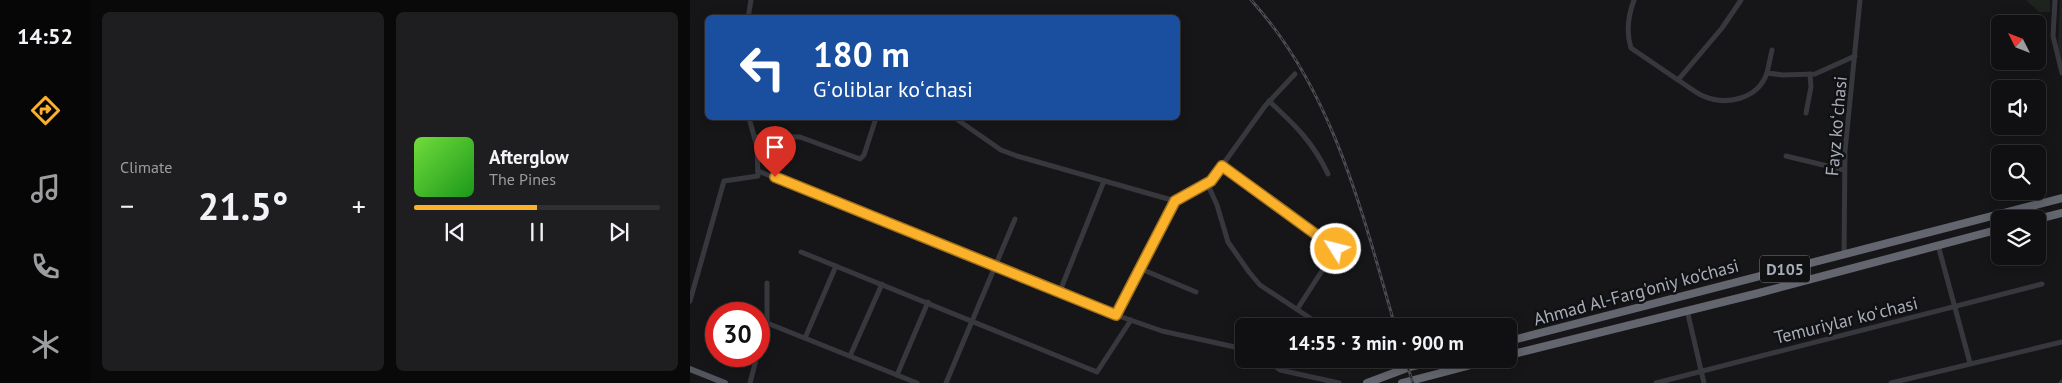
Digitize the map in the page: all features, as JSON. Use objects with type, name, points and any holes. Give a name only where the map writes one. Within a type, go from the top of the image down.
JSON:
[{"type":"highway","name":"Ahmad Al-Farg'oniy ko'chasi","points":[[1517,339],[2062,198]]},
{"type":"highway","points":[[2046,217],[2062,213]]},
{"type":"highway","name":"Ahmad Al-Farg'oniy ko'chasi","points":[[1517,353],[1991,231]]},
{"type":"highway","points":[[1755,276],[1759,292]]},
{"type":"highway","points":[[1367,383],[1407,368]]},
{"type":"highway","points":[[1402,383],[1460,368]]},
{"type":"main road","points":[[690,369],[725,383]]},
{"type":"street","points":[[748,15],[751,0]]},
{"type":"street","points":[[1634,0],[1628,20],[1628,40],[1631,48],[1703,96],[1728,101],[1754,92],[1764,82],[1772,50]]},
{"type":"street","points":[[1678,80],[1722,28],[1741,0]]},
{"type":"street","name":"Fayz koʻchasi","points":[[1844,255],[1844,170],[1860,0]]},
{"type":"street","points":[[2055,0],[2053,36],[2062,73]]},
{"type":"street","points":[[1767,73],[1783,75],[1810,74],[1856,56]]},
{"type":"street","points":[[1116,315],[1175,201],[1206,183],[1222,166],[1269,101],[1295,74]]},
{"type":"street","points":[[1806,113],[1811,87],[1810,74]]},
{"type":"street","points":[[1269,101],[1305,134],[1318,153],[1328,174]]},
{"type":"street","points":[[690,301],[724,181],[756,178],[758,171],[755,137],[750,120]]},
{"type":"street","points":[[755,137],[800,138],[860,158],[864,155],[875,120]]},
{"type":"street","points":[[958,120],[1001,150],[1028,160],[1175,201]]},
{"type":"street","points":[[1786,156],[1844,170]]},
{"type":"street","points":[[1222,166],[1336,249],[1298,308]]},
{"type":"street","points":[[758,171],[1116,315],[1162,331],[1235,347]]},
{"type":"street","points":[[1060,291],[1104,181]]},
{"type":"street","points":[[1206,183],[1217,205],[1228,242],[1249,272],[1260,285],[1311,318]]},
{"type":"street","points":[[946,383],[1015,219]]},
{"type":"street","points":[[1938,245],[1970,363]]},
{"type":"street","points":[[801,252],[1097,372],[1131,320]]},
{"type":"street","points":[[805,338],[836,266]]},
{"type":"street","points":[[1141,269],[1196,292]]},
{"type":"street","points":[[767,283],[767,302]]},
{"type":"street","points":[[850,356],[882,284]]},
{"type":"street","name":"Temuriylar koʻchasi","points":[[1656,383],[2042,284]]},
{"type":"street","points":[[897,375],[928,302]]},
{"type":"street","points":[[1687,310],[1704,383]]},
{"type":"street","points":[[770,324],[917,383]]},
{"type":"street","points":[[1891,383],[2062,342]]},
{"type":"street","points":[[750,383],[754,367]]},
{"type":"street","points":[[1277,368],[1339,383]]},
{"type":"shaded area","points":[[2026,0],[2050,0],[2050,12],[2039,12]]},
{"type":"shaded area","points":[[2060,0],[2062,0],[2062,65],[2058,47]]},
{"type":"railway","points":[[1251,0],[1279,35],[1303,73],[1324,113],[1357,196],[1393,318]]},
{"type":"railway","points":[[1408,368],[1413,383]]},
{"type":"route","points":[[775,177],[1116,315],[1175,201],[1211,181],[1222,166],[1336,249]]}]
